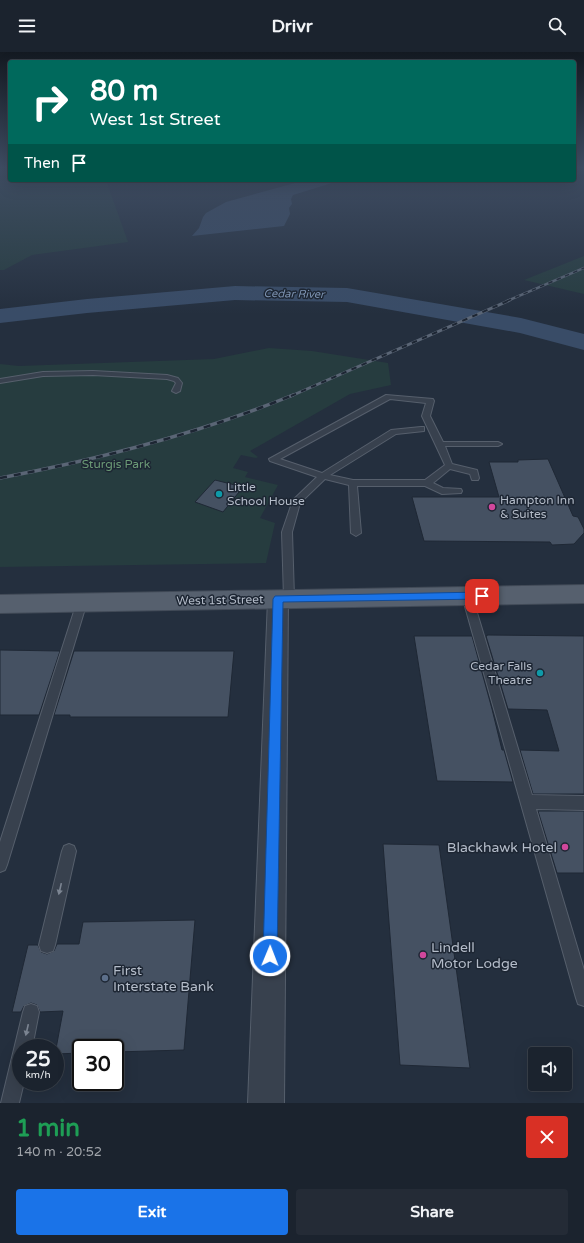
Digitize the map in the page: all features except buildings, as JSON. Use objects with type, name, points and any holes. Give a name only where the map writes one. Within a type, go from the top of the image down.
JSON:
[{"type":"main road","name":"West 1st Street","points":[[0,604],[584,594]]},
{"type":"street","points":[[266,1103],[284,599]]},
{"type":"lane","points":[[0,381],[43,374],[93,373],[167,376],[176,379],[179,383],[176,391]]},
{"type":"lane","points":[[449,466],[426,416],[430,401],[389,397],[273,459],[323,476],[353,483],[427,483],[442,491],[458,491]]},
{"type":"lane","points":[[284,599],[287,532],[296,502],[323,476],[394,432],[421,429]]},
{"type":"lane","points":[[440,444],[498,444]]},
{"type":"lane","points":[[449,466],[474,472],[475,478]]},
{"type":"lane","points":[[427,483],[449,466]]},
{"type":"lane","points":[[353,483],[356,533]]},
{"type":"lane","points":[[468,596],[584,998]]},
{"type":"lane","points":[[0,865],[82,602]]},
{"type":"lane","points":[[528,802],[584,804]]},
{"type":"lane","points":[[47,944],[69,851]]},
{"type":"lane","points":[[25,1039],[31,1012]]},
{"type":"lane","points":[[10,1103],[13,1091]]},
{"type":"green space","points":[[0,216],[119,216],[128,242],[32,255],[4,270],[0,270]]},
{"type":"green space","points":[[584,256],[584,294],[524,280]]},
{"type":"green space","name":"Sturgis Park","points":[[269,348],[312,351],[388,363],[391,385],[350,394],[250,451],[258,457],[256,458],[241,455],[233,468],[248,472],[245,477],[278,485],[260,518],[275,523],[266,563],[0,567],[0,364],[19,366],[214,359]]},
{"type":"water","points":[[289,216],[284,226],[192,236],[199,228],[203,217]]},
{"type":"waterway","name":"Cedar River","points":[[0,316],[87,306],[235,293],[347,295],[521,326],[584,342]]},
{"type":"railway","points":[[507,301],[584,268]]},
{"type":"railway","points":[[291,396],[510,300]]},
{"type":"railway","points":[[0,478],[38,471],[149,444],[221,422],[293,395]]},
{"type":"place","name":"Little School House","points":[[219,494]]},
{"type":"place","name":"Hampton Inn & Suites","points":[[492,507]]},
{"type":"place","name":"Cedar Falls Theatre","points":[[540,673]]},
{"type":"place","name":"Blackhawk Hotel","points":[[565,847]]},
{"type":"place","name":"Lindell Motor Lodge","points":[[423,955]]},
{"type":"place","name":"First Interstate Bank","points":[[105,978]]},
{"type":"route","points":[[270,956],[278,599],[482,596]]}]
